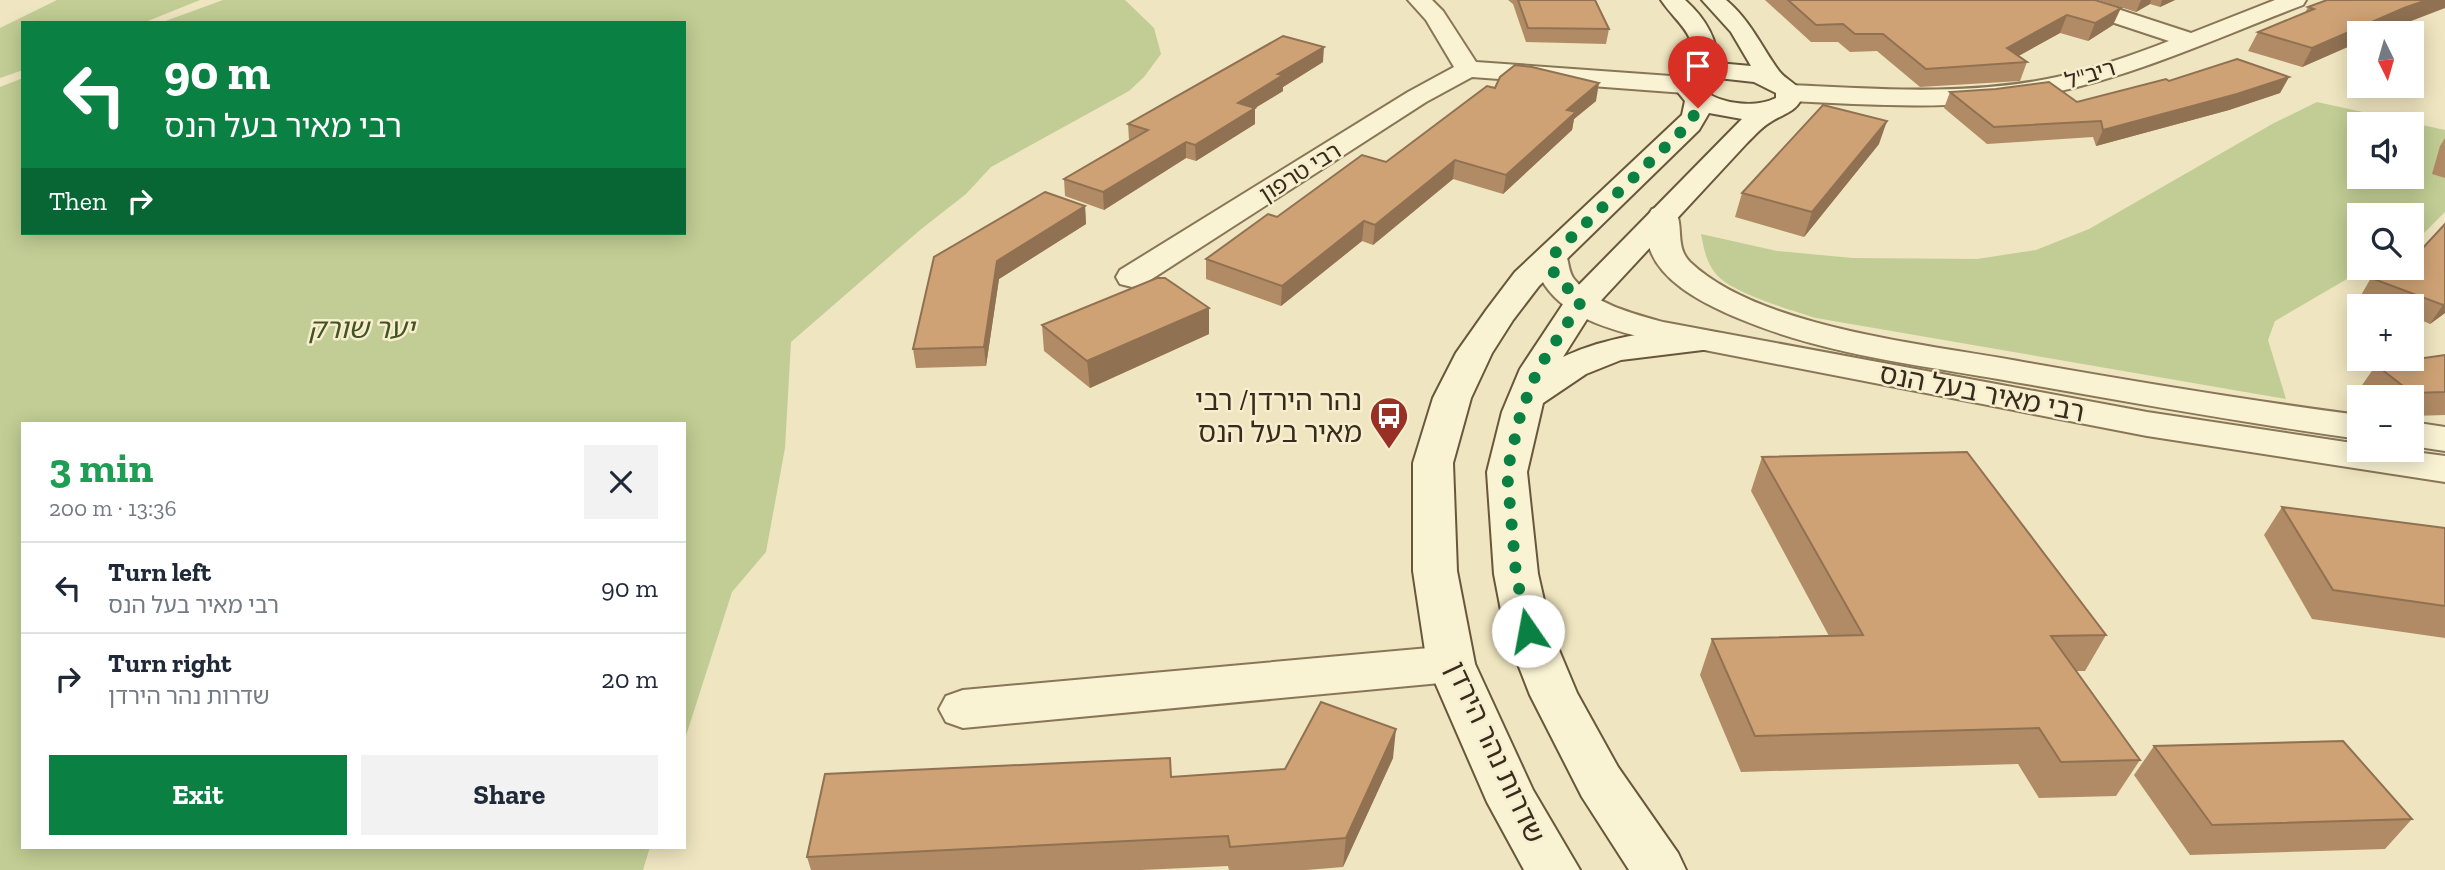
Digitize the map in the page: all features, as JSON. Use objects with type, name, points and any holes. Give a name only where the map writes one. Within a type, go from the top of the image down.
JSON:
[{"type":"street","points":[[1419,0],[1435,16],[1468,69],[1696,86],[1731,71],[1779,94]]},
{"type":"street","name":"שדרות נהר הירדן","points":[[1553,870],[1513,802],[1451,664],[1435,571],[1433,463],[1452,398],[1474,353],[1527,279],[1695,117],[1696,86],[1706,45],[1693,20],[1672,0]]},
{"type":"street","points":[[1713,0],[1735,20],[1749,39],[1779,94]]},
{"type":"street","points":[[2068,0],[2190,40]]},
{"type":"street","name":"ריב\"ל","points":[[1779,94],[1918,96],[2014,92],[2056,84],[2111,68],[2295,0]]},
{"type":"street","name":"רבי טרפון","points":[[1132,277],[1417,97],[1468,69]]},
{"type":"street","points":[[1696,86],[1729,109],[1746,111],[1779,94]]},
{"type":"street","points":[[1659,870],[1600,782],[1554,695],[1528,631],[1516,574],[1507,472],[1526,398],[1538,369],[1581,302],[1779,94]]},
{"type":"street","name":"רבי מאיר בעל הנס","points":[[1663,215],[1660,234],[1664,246],[1681,271],[1728,301],[1804,328],[1919,353],[2137,393],[2347,426]]},
{"type":"street","name":"רבי מאיר בעל הנס","points":[[1552,256],[1554,274],[1581,302],[1626,323],[1707,341],[2147,424],[2445,469]]},
{"type":"street","points":[[1526,398],[1581,362],[1608,352],[1654,344],[1707,341]]},
{"type":"street","points":[[2424,436],[2445,439]]},
{"type":"street","points":[[963,709],[1451,664]]},
{"type":"green space","points":[[57,0],[200,0],[148,21],[21,21],[21,71],[0,78],[0,28]]},
{"type":"green space","name":"יער שורק","points":[[223,0],[1125,0],[1154,28],[1161,54],[1144,77],[1129,91],[991,167],[966,194],[920,230],[791,342],[785,448],[766,552],[732,592],[686,736],[686,422],[21,422],[21,849],[649,849],[643,870],[0,870],[0,87],[21,79],[21,235],[686,235],[686,21],[165,21]]},
{"type":"green space","points":[[2317,102],[2363,112],[2347,112],[2347,189],[2424,189],[2424,125],[2445,130],[2445,212],[2424,233],[2424,203],[2347,203],[2347,279],[2275,321],[2268,340],[2286,399],[1816,318],[1763,300],[1724,281],[1710,265],[1701,234],[1777,251],[1853,258],[1977,259],[2036,250],[2089,229],[2274,123]]},
{"type":"building","points":[[1518,0],[1595,0],[1609,29],[1528,28]]},
{"type":"building","points":[[1788,0],[2095,0],[2121,8],[2095,23],[2067,15],[2007,48],[2027,62],[1926,69],[1883,34],[1855,34],[1843,24],[1816,25]]},
{"type":"building","points":[[2327,0],[2427,0],[2374,21],[2347,21],[2347,33],[2312,48],[2258,32],[2314,9],[2308,7]]},
{"type":"building","points":[[1283,36],[1324,47],[1278,74],[1283,75],[1238,103],[1255,108],[1195,145],[1186,142],[1103,192],[1064,179],[1148,130],[1128,124]]},
{"type":"building","points":[[2237,59],[2289,77],[2103,130],[2101,121],[1994,127],[1950,92],[2049,82],[2077,102],[2166,79],[2169,81]]},
{"type":"building","points":[[1515,65],[1599,83],[1567,110],[1576,112],[1506,175],[1455,160],[1375,225],[1364,221],[1282,286],[1206,259],[1268,214],[1277,217],[1362,155],[1386,162],[1487,86],[1495,88],[1500,77]]},
{"type":"building","points":[[1823,105],[1887,121],[1812,212],[1742,193]]},
{"type":"building","points":[[1045,192],[1085,206],[997,261],[984,347],[913,349],[934,257]]},
{"type":"building","points":[[2445,224],[2443,305],[2424,298],[2424,294],[2414,294],[2376,280],[2424,280],[2424,247]]},
{"type":"building","points":[[1157,278],[1165,278],[1209,308],[1087,361],[1042,325]]},
{"type":"building","points":[[2445,355],[2445,392],[2424,393],[2424,385],[2402,385],[2384,371],[2424,371],[2424,358]]},
{"type":"building","points":[[1967,452],[2106,635],[2051,636],[2140,760],[2061,762],[2039,728],[1755,736],[1712,639],[1863,635],[1762,457]]},
{"type":"building","points":[[2282,507],[2445,528],[2445,606],[2333,590]]},
{"type":"building","points":[[1321,702],[1396,729],[1346,838],[1230,847],[1228,836],[807,857],[825,774],[1170,758],[1171,777],[1285,769]]},
{"type":"building","points":[[2343,741],[2412,819],[2212,825],[2154,746]]},
{"type":"place","name":"נהר הירדן/ רבי מאיר בעל הנס","points":[[1389,450]]},
{"type":"route","points":[[1528,631],[1516,574],[1507,472],[1521,412],[1538,369],[1581,302],[1554,274],[1552,256],[1689,124],[1698,108]]}]
